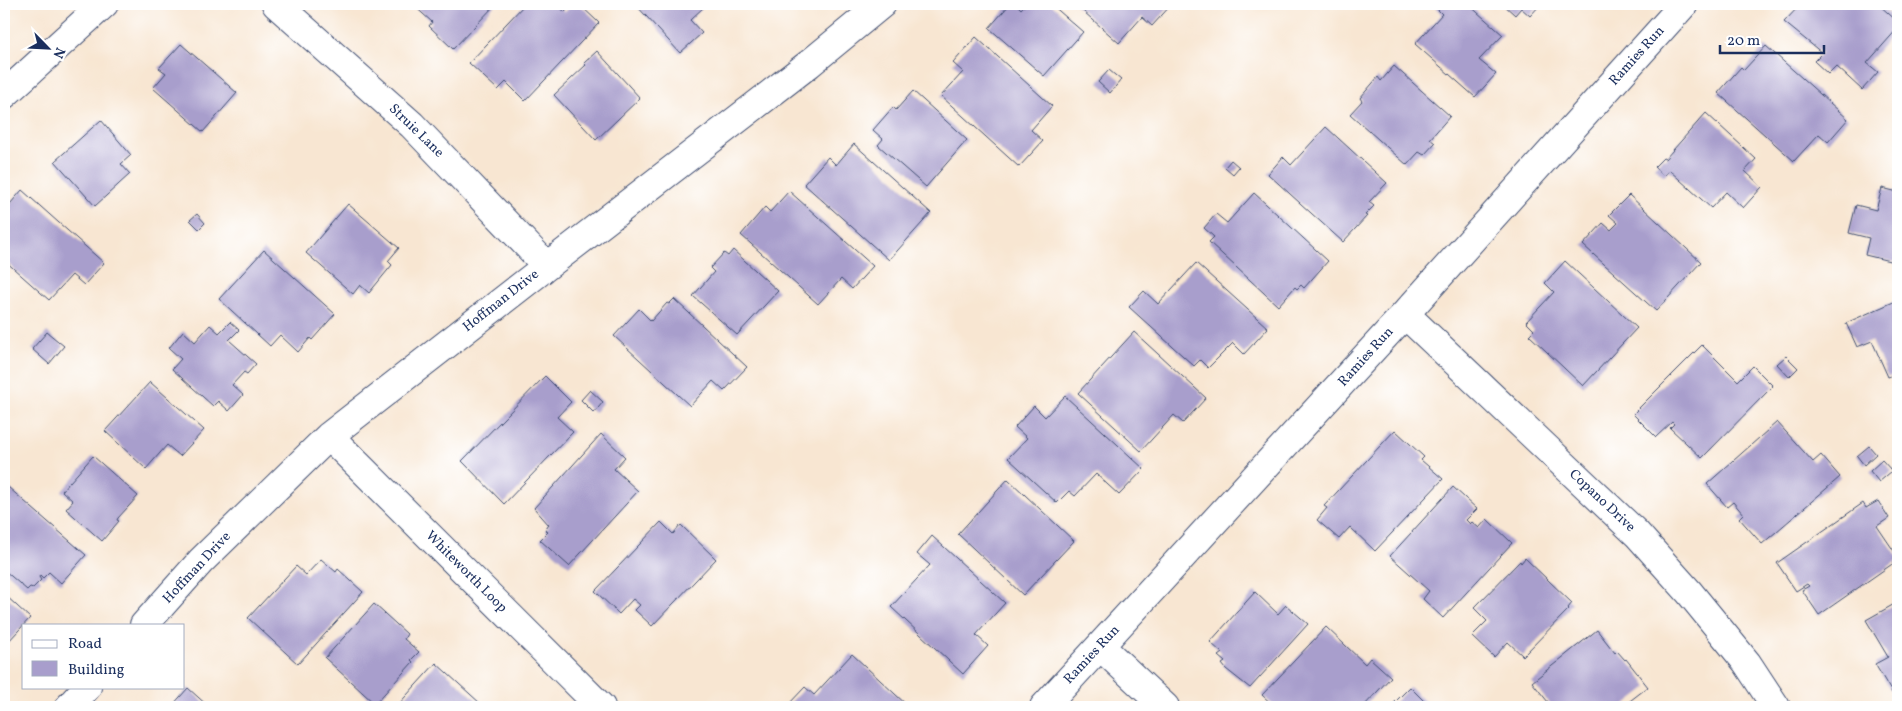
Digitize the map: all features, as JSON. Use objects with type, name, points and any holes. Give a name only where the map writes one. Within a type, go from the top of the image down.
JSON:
[{"type":"street","points":[[4,95],[104,4]]},
{"type":"street","name":"Struie Lane","points":[[276,4],[412,126],[547,266]]},
{"type":"street","name":"Hoffman Drive","points":[[145,624],[201,561],[329,436],[809,64],[882,4]]},
{"type":"street","name":"Ramies Run","points":[[1044,707],[1405,314],[1684,4]]},
{"type":"street","name":"Copano Drive","points":[[1405,314],[1637,534],[1689,592],[1747,663],[1776,707]]},
{"type":"street","name":"Whiteworth Loop","points":[[329,436],[601,707]]},
{"type":"street","points":[[1100,646],[1165,707]]},
{"type":"street","points":[[69,707],[86,688]]},
{"type":"building","points":[[412,4],[496,4],[453,49],[429,26],[432,22]]},
{"type":"building","points":[[525,4],[556,4],[565,12],[573,4],[579,4],[599,23],[525,101],[506,82],[498,90],[469,63]]},
{"type":"building","points":[[635,4],[703,4],[705,6],[690,20],[702,33],[680,53]]},
{"type":"building","points":[[1010,4],[1016,4],[1021,9],[1026,4],[1051,4],[1083,32],[1044,76],[989,28]]},
{"type":"building","points":[[1075,4],[1172,4],[1152,26],[1142,17],[1119,43]]},
{"type":"building","points":[[1437,4],[1468,4],[1503,35],[1479,60],[1496,74],[1475,97],[1415,44],[1442,14],[1435,7]]},
{"type":"building","points":[[1503,4],[1541,4],[1530,16],[1521,8],[1515,15]]},
{"type":"building","points":[[1801,4],[1878,4],[1898,22],[1898,28],[1867,63],[1878,72],[1862,90],[1836,66],[1828,74],[1814,61],[1822,53],[1784,22]]},
{"type":"building","points":[[976,37],[1052,106],[1031,130],[1043,141],[1019,167],[941,96],[963,72],[953,63]]},
{"type":"building","points":[[181,44],[237,93],[203,132],[153,88],[166,73],[159,68]]},
{"type":"building","points":[[1766,46],[1848,119],[1828,142],[1819,134],[1794,161],[1718,93],[1741,67],[1744,70]]},
{"type":"building","points":[[597,51],[640,98],[596,140],[554,95],[586,65],[584,63]]},
{"type":"building","points":[[1394,66],[1450,116],[1430,139],[1435,143],[1424,155],[1419,152],[1407,165],[1350,114],[1362,101],[1360,98],[1378,77],[1381,81]]},
{"type":"building","points":[[1109,70],[1121,80],[1110,93],[1098,82]]},
{"type":"building","points":[[913,91],[967,140],[926,187],[878,145],[883,139],[873,130],[893,107],[896,110]]},
{"type":"building","points":[[1706,113],[1756,159],[1745,171],[1762,187],[1743,208],[1726,192],[1711,208],[1669,170],[1664,176],[1654,167],[1663,158],[1665,159]]},
{"type":"building","points":[[101,120],[131,155],[121,164],[130,174],[95,206],[55,161]]},
{"type":"building","points":[[1326,127],[1387,183],[1369,202],[1374,206],[1365,215],[1367,216],[1343,242],[1268,174],[1283,157],[1291,165]]},
{"type":"building","points":[[854,144],[931,213],[889,260],[804,184],[828,157],[836,165]]},
{"type":"building","points":[[1231,160],[1239,167],[1233,174],[1225,167]]},
{"type":"building","points":[[1882,188],[1898,192],[1898,263],[1865,255],[1869,238],[1849,233],[1856,205],[1876,210]]},
{"type":"building","points":[[22,190],[104,263],[84,285],[72,275],[49,300],[4,260],[4,211]]},
{"type":"building","points":[[789,191],[873,266],[852,289],[841,279],[818,304],[741,235],[765,207],[770,212]]},
{"type":"building","points":[[1254,193],[1328,261],[1304,288],[1301,285],[1297,289],[1295,287],[1278,306],[1209,242],[1214,237],[1204,228],[1216,214],[1227,223]]},
{"type":"building","points":[[1629,195],[1701,262],[1656,311],[1583,245],[1603,223],[1611,230],[1618,223],[1609,215]]},
{"type":"building","points":[[348,204],[399,248],[388,261],[392,265],[369,293],[360,285],[353,294],[306,253]]},
{"type":"building","points":[[197,214],[205,223],[199,229],[190,220]]},
{"type":"building","points":[[264,250],[335,314],[312,340],[310,338],[298,352],[280,335],[270,346],[219,299]]},
{"type":"building","points":[[733,250],[778,291],[737,335],[693,296],[714,272],[710,268],[724,253],[728,256]]},
{"type":"building","points":[[1565,261],[1637,328],[1583,386],[1529,335],[1534,330],[1526,322],[1554,292],[1545,283]]},
{"type":"building","points":[[1196,263],[1268,328],[1244,354],[1233,343],[1208,368],[1200,360],[1194,366],[1129,307],[1144,291],[1158,304]]},
{"type":"building","points":[[674,299],[747,367],[724,391],[713,381],[690,406],[614,336],[639,309],[651,321],[667,303],[669,304]]},
{"type":"building","points":[[1898,300],[1898,373],[1888,377],[1872,341],[1857,347],[1846,323]]},
{"type":"building","points":[[230,322],[239,330],[229,340],[256,364],[247,374],[244,372],[232,385],[243,395],[229,411],[218,401],[213,406],[172,369],[181,359],[169,348],[183,331],[195,342],[210,325],[219,333]]},
{"type":"building","points":[[47,332],[64,346],[49,364],[32,349]]},
{"type":"building","points":[[1134,332],[1206,398],[1183,423],[1174,415],[1141,451],[1078,393]]},
{"type":"building","points":[[1702,345],[1738,381],[1753,366],[1773,386],[1702,458],[1670,428],[1674,424],[1672,422],[1656,437],[1633,414]]},
{"type":"building","points":[[1786,356],[1798,368],[1789,377],[1777,364]]},
{"type":"building","points":[[545,376],[571,402],[557,417],[573,432],[504,504],[462,461]]},
{"type":"building","points":[[150,382],[204,430],[180,456],[167,445],[146,469],[105,431]]},
{"type":"building","points":[[590,390],[603,402],[594,413],[581,400]]},
{"type":"building","points":[[1065,396],[1144,469],[1119,495],[1096,474],[1075,496],[1069,491],[1057,503],[1008,458],[1027,438],[1015,427],[1034,406],[1045,417]]},
{"type":"building","points":[[1777,422],[1813,462],[1821,455],[1840,477],[1762,544],[1739,518],[1743,514],[1733,502],[1727,507],[1707,484]]},
{"type":"building","points":[[1395,430],[1424,457],[1421,460],[1443,479],[1375,551],[1350,527],[1339,539],[1317,520],[1327,508],[1324,506]]},
{"type":"building","points":[[601,434],[625,457],[614,469],[638,491],[569,566],[540,540],[548,532],[545,530],[549,525],[534,508]]},
{"type":"building","points":[[1869,446],[1876,454],[1864,465],[1857,456]]},
{"type":"building","points":[[93,456],[138,496],[118,518],[117,520],[119,521],[102,541],[66,509],[73,501],[62,491]]},
{"type":"building","points":[[1882,460],[1892,471],[1879,482],[1870,471]]},
{"type":"building","points":[[1008,479],[1074,541],[1023,595],[958,534]]},
{"type":"building","points":[[8,487],[86,555],[61,583],[49,572],[43,578],[40,575],[41,580],[33,588],[30,587],[27,590],[4,570],[4,492]]},
{"type":"building","points":[[1453,487],[1477,509],[1466,520],[1470,524],[1472,522],[1479,528],[1487,519],[1512,543],[1443,618],[1423,599],[1429,591],[1390,556]]},
{"type":"building","points":[[1878,501],[1889,518],[1877,526],[1898,557],[1898,560],[1819,615],[1802,590],[1809,586],[1807,584],[1796,591],[1777,563],[1863,503],[1866,508]]},
{"type":"building","points":[[661,522],[673,534],[681,525],[716,559],[652,626],[635,610],[640,605],[633,599],[619,614],[595,591]]},
{"type":"building","points":[[932,536],[1005,603],[976,635],[988,646],[963,674],[891,607],[930,565],[917,554]]},
{"type":"building","points":[[1525,558],[1572,603],[1569,609],[1523,656],[1508,642],[1494,657],[1472,636],[1487,621],[1474,608]]},
{"type":"building","points":[[321,559],[336,572],[338,569],[363,592],[298,664],[248,618],[296,566],[306,575]]},
{"type":"building","points":[[1255,592],[1278,614],[1286,605],[1308,624],[1250,688],[1226,669],[1222,664],[1225,662],[1218,656],[1222,653],[1210,642]]},
{"type":"building","points":[[4,594],[30,618],[22,624],[22,627],[7,643],[6,641],[4,643]]},
{"type":"building","points":[[1898,602],[1898,694],[1894,696],[1875,664],[1888,657],[1866,620]]},
{"type":"building","points":[[374,604],[407,634],[404,639],[419,652],[411,660],[413,662],[375,704],[325,658]]},
{"type":"building","points":[[1326,627],[1365,664],[1370,658],[1391,677],[1363,707],[1275,707],[1262,695]]},
{"type":"building","points":[[1597,630],[1615,653],[1617,651],[1626,659],[1648,687],[1622,707],[1552,707],[1532,682]]},
{"type":"building","points":[[852,654],[909,707],[787,706],[805,687],[814,695]]},
{"type":"building","points":[[436,663],[481,704],[478,707],[396,707]]},
{"type":"building","points":[[1410,687],[1425,702],[1422,705],[1425,707],[1390,707]]},
{"type":"building","points":[[188,688],[209,707],[171,707]]}]
